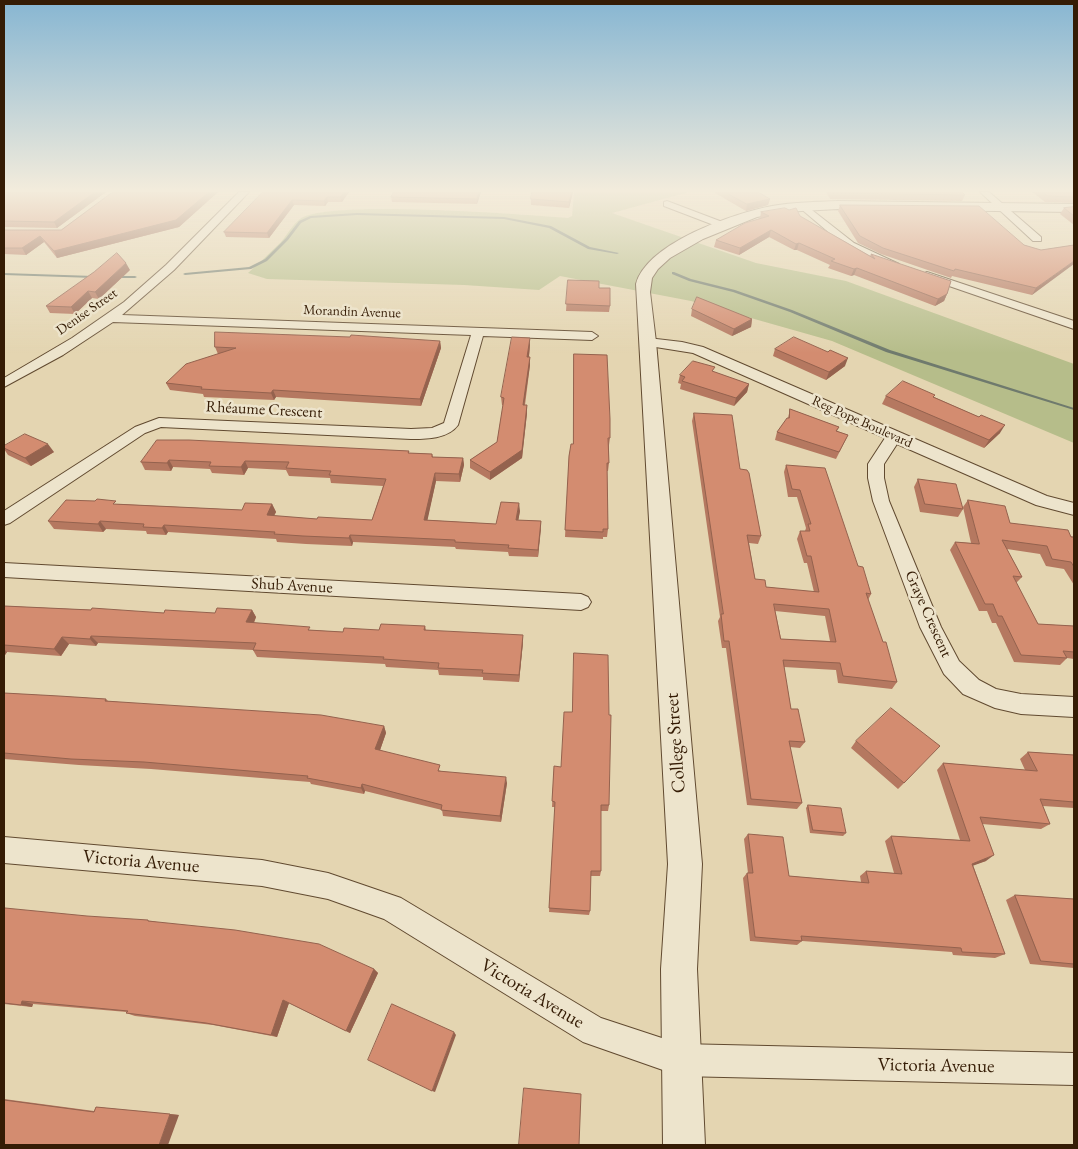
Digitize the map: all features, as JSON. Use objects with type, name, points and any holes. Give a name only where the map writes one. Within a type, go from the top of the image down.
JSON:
[{"type":"street","name":"Denise Street","points":[[4,383],[54,355],[110,318],[144,291],[190,246]]},
{"type":"street","name":"College Street","points":[[682,246],[651,267],[644,279],[643,294],[685,864],[679,969],[680,1060],[684,1145]]},
{"type":"street","points":[[852,246],[909,269],[1074,325]]},
{"type":"street","name":"Morandin Avenue","points":[[110,318],[592,336]]},
{"type":"street","name":"Rhéaume Crescent","points":[[4,519],[140,430],[158,422],[434,434],[451,425],[478,332]]},
{"type":"street","name":"Reg Pope Boulevard","points":[[648,342],[698,350],[1042,501],[1074,509]]},
{"type":"street","name":"Graye Crescent","points":[[894,436],[876,464],[876,478],[881,501],[939,646],[957,674],[971,687],[994,698],[1016,703],[1074,707]]},
{"type":"street","name":"Shub Avenue","points":[[4,570],[581,602]]},
{"type":"street","name":"Victoria Avenue","points":[[4,850],[262,874],[328,886],[391,908],[594,1031],[680,1060],[1074,1069]]},
{"type":"green space","points":[[277,246],[706,246],[756,263],[846,281],[1074,364],[1074,443],[832,341],[691,301],[560,276],[539,290],[464,285],[267,279],[248,273]]},
{"type":"building","points":[[4,246],[26,246],[22,248],[4,248]]},
{"type":"building","points":[[49,246],[75,246],[54,251]]},
{"type":"building","points":[[805,246],[852,246],[875,259],[871,254],[951,281],[947,294],[938,299],[857,268],[854,269],[831,261],[835,259]]},
{"type":"building","points":[[878,246],[1026,246],[1041,250],[1074,246],[1074,261],[1036,288],[955,269],[954,271]]},
{"type":"building","points":[[117,253],[126,263],[95,292],[88,291],[71,307],[46,306],[94,272]]},
{"type":"building","points":[[568,280],[599,281],[599,288],[610,288],[610,306],[566,304]]},
{"type":"building","points":[[697,297],[752,319],[734,329],[692,309]]},
{"type":"building","points":[[215,332],[350,337],[351,335],[440,341],[420,399],[273,390],[271,393],[201,389],[202,387],[166,383],[186,364],[236,348],[215,347]]},
{"type":"building","points":[[512,337],[530,338],[527,357],[530,357],[523,405],[527,405],[522,450],[490,472],[470,460],[497,442],[504,398],[501,397]]},
{"type":"building","points":[[794,337],[828,352],[830,350],[848,358],[829,372],[775,349]]},
{"type":"building","points":[[574,354],[607,355],[610,419],[610,438],[608,438],[609,463],[607,463],[608,529],[603,529],[603,532],[565,530],[569,456],[571,444],[573,444]]},
{"type":"building","points":[[693,361],[715,367],[712,371],[749,384],[736,398],[682,381],[685,377],[680,375]]},
{"type":"building","points":[[903,381],[935,395],[933,397],[979,417],[981,415],[1005,425],[989,440],[886,396]]},
{"type":"building","points":[[790,409],[839,427],[836,431],[848,435],[839,452],[777,432],[787,418],[789,418]]},
{"type":"building","points":[[694,413],[732,415],[740,469],[747,470],[749,473],[761,536],[747,535],[755,579],[765,580],[766,587],[819,592],[811,556],[807,556],[800,531],[810,531],[808,524],[811,524],[800,490],[792,489],[786,465],[825,468],[858,566],[863,567],[871,594],[866,593],[883,642],[886,642],[897,682],[843,676],[840,663],[783,660],[791,709],[798,709],[805,742],[789,741],[802,803],[751,799],[729,641],[724,641],[721,614],[723,614]],"holes":[[[774,604],[829,609],[836,642],[781,639]]]},
{"type":"building","points":[[25,434],[48,444],[25,458],[4,448],[4,446]]},
{"type":"building","points":[[157,440],[409,451],[408,453],[432,454],[432,457],[463,458],[459,474],[435,473],[424,520],[496,524],[501,502],[519,503],[516,520],[541,521],[538,550],[508,548],[509,545],[455,542],[455,540],[350,535],[349,538],[303,536],[274,534],[275,532],[164,525],[162,528],[143,527],[144,524],[100,521],[98,524],[48,521],[66,500],[95,501],[97,499],[116,501],[113,504],[242,510],[245,503],[272,504],[267,515],[317,519],[318,517],[372,520],[386,479],[329,475],[331,471],[286,468],[289,462],[245,461],[241,467],[209,466],[211,462],[169,460],[167,463],[141,462]]},
{"type":"building","points":[[918,479],[956,484],[963,509],[925,504]]},
{"type":"building","points":[[968,500],[1005,506],[1010,523],[1068,530],[1071,537],[1074,537],[1074,567],[1071,562],[1052,559],[1047,546],[1002,540],[1022,577],[1013,576],[1038,624],[1074,626],[1074,652],[1063,651],[1067,658],[1021,655],[1002,616],[998,616],[993,604],[985,604],[955,542],[979,544]]},
{"type":"building","points":[[4,606],[91,610],[92,608],[164,613],[165,610],[215,613],[217,608],[252,610],[246,622],[310,627],[308,630],[343,632],[344,628],[379,630],[381,624],[425,626],[424,630],[523,635],[519,675],[482,673],[483,670],[438,668],[439,663],[383,659],[384,657],[253,650],[256,643],[91,636],[90,639],[62,637],[54,649],[4,645]]},
{"type":"building","points":[[574,653],[608,655],[609,715],[611,715],[609,805],[601,805],[601,871],[591,871],[590,911],[549,908],[555,802],[552,801],[554,766],[561,767],[564,712],[572,712]]},
{"type":"building","points":[[4,693],[321,715],[384,726],[375,749],[440,765],[438,771],[506,777],[500,816],[441,810],[442,805],[362,784],[361,788],[307,778],[308,776],[144,762],[71,759],[4,753]]},
{"type":"building","points":[[891,708],[940,746],[904,783],[856,741]]},
{"type":"building","points":[[1028,752],[1074,755],[1074,802],[1040,799],[1050,824],[980,817],[994,855],[972,864],[1005,954],[962,952],[961,948],[801,936],[802,941],[755,937],[747,873],[753,873],[748,834],[783,837],[789,876],[869,883],[866,871],[902,874],[891,836],[970,841],[943,763],[1037,771]]},
{"type":"building","points":[[808,805],[841,808],[846,833],[813,830]]},
{"type":"building","points":[[1015,895],[1074,899],[1074,964],[1041,961]]},
{"type":"building","points":[[5,908],[148,920],[235,930],[319,944],[374,969],[346,1031],[283,1000],[271,1035],[206,1023],[126,1013],[128,1011],[22,1001],[21,1005],[4,1003]]},
{"type":"building","points":[[392,1004],[454,1032],[432,1091],[368,1060]]},
{"type":"building","points":[[524,1088],[581,1094],[579,1145],[519,1145]]},
{"type":"building","points":[[4,1100],[94,1112],[96,1107],[170,1114],[159,1145],[4,1145]]},
{"type":"waterway","points":[[185,274],[250,268],[266,260],[280,246]]},
{"type":"waterway","points":[[585,246],[617,253]]},
{"type":"waterway","points":[[673,273],[690,280],[734,291],[791,311],[888,351],[1074,409]]},
{"type":"waterway","points":[[4,274],[94,277]]},
{"type":"waterway","points":[[114,277],[135,277]]}]
